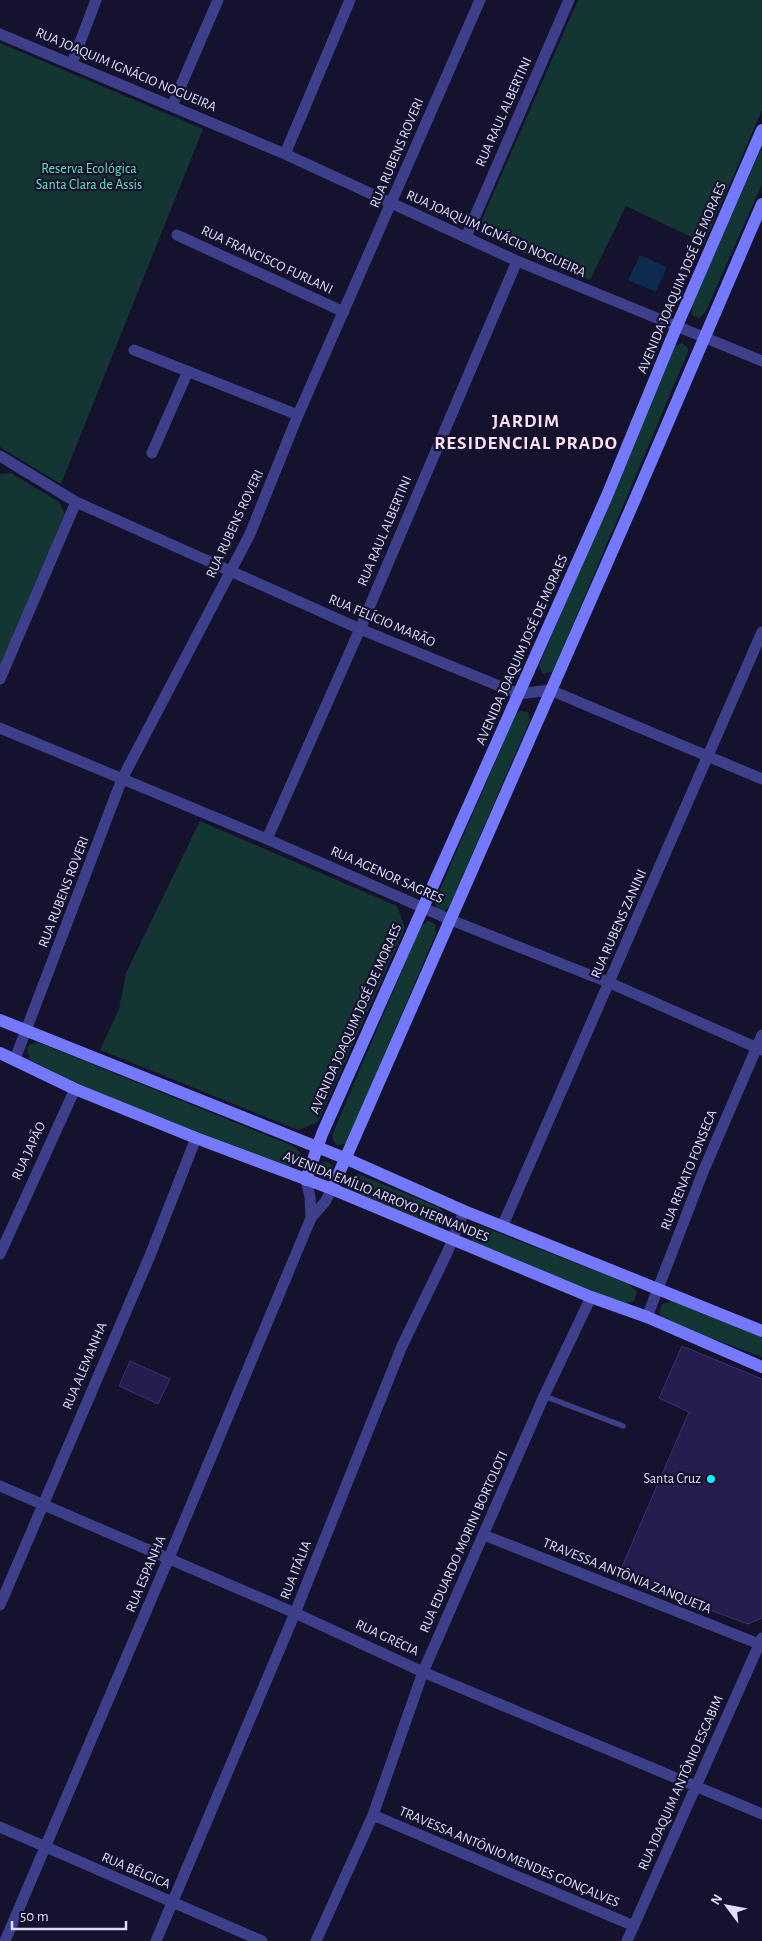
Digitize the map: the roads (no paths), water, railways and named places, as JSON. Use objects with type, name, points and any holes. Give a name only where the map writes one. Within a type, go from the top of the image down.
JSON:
[{"type":"street","points":[[72,63],[96,0]]},
{"type":"street","points":[[172,106],[218,0]]},
{"type":"street","points":[[284,154],[350,0]]},
{"type":"street","name":"RUA RUBENS ROVERI","points":[[15,1059],[28,1030],[122,779],[250,534],[298,415],[480,0]]},
{"type":"street","name":"RUA RAUL ALBERTINI","points":[[466,237],[569,0]]},
{"type":"street","name":"RUA JOAQUIM IGNÁCIO NOGUEIRA","points":[[0,34],[284,154],[391,205],[517,261],[676,328],[704,336],[762,361]]},
{"type":"street","name":"AVENIDA JOAQUIM JOSÉ DE MORAES","points":[[306,1180],[316,1148],[606,498],[676,328],[762,130]]},
{"type":"street","points":[[332,1189],[632,506],[762,204]]},
{"type":"street","name":"RUA FRANCISCO FURLANI","points":[[177,235],[344,312]]},
{"type":"street","name":"RUA RAUL ALBERTINI","points":[[267,839],[360,629],[517,261]]},
{"type":"street","points":[[134,350],[298,415]]},
{"type":"street","points":[[152,453],[188,371]]},
{"type":"street","name":"RUA FELÍCIO MARÃO","points":[[0,456],[76,502],[232,570],[360,629],[519,694],[550,690]]},
{"type":"street","points":[[0,679],[76,502]]},
{"type":"street","name":"RUA RUBENS ZANINI","points":[[502,1227],[762,632]]},
{"type":"street","points":[[550,690],[762,779]]},
{"type":"street","name":"RUA AGENOR SAGRES","points":[[0,728],[267,839],[422,908],[610,983],[759,1049]]},
{"type":"street","name":"AVENIDA EMÍLIO ARROYO HERNANDES","points":[[0,1020],[316,1148],[347,1158],[502,1227],[762,1331]]},
{"type":"street","name":"RUA RENATO FONSECA","points":[[647,1317],[703,1172],[759,1049],[762,1035]]},
{"type":"street","name":"AVENIDA EMÍLIO ARROYO HERNANDES","points":[[0,1052],[75,1089],[196,1138],[332,1189],[591,1297],[647,1317],[762,1367]]},
{"type":"street","name":"RUA JAPÃO","points":[[0,1254],[75,1089]]},
{"type":"street","name":"RUA ALEMANHA","points":[[0,1605],[149,1258],[196,1138]]},
{"type":"street","name":"RUA ESPANHA","points":[[306,1180],[310,1197],[310,1218]]},
{"type":"street","name":"RUA ESPANHA","points":[[5,1941],[168,1560],[310,1218],[325,1202],[332,1189]]},
{"type":"street","name":"RUA ITÁLIA","points":[[156,1941],[295,1613],[402,1346],[464,1211]]},
{"type":"street","name":"RUA EDUARDO MORINI BORTOLOTI","points":[[316,1941],[373,1815],[423,1672],[544,1396],[591,1297]]},
{"type":"street","name":"RUA GRÉCIA","points":[[0,1486],[168,1560],[295,1613],[423,1672],[762,1814]]},
{"type":"street","name":"TRAVESSA ANTÔNIA ZANQUETA","points":[[484,1535],[761,1641]]},
{"type":"street","name":"RUA JOAQUIM ANTÔNIO ESCABIM","points":[[627,1941],[761,1641]]},
{"type":"street","name":"TRAVESSA ANTÔNIO MENDES GONÇALVES","points":[[373,1815],[634,1926]]},
{"type":"street","name":"RUA BÉLGICA","points":[[0,1827],[262,1941]]},
{"type":"lane","points":[[544,1396],[623,1426]]},
{"type":"water","points":[[640,255],[667,267],[656,292],[628,280]]},
{"type":"place","name":"Santa Cruz","points":[[711,1479]]},
{"type":"district","name":"JARDIM RESIDENCIAL PRADO","points":[[526,432]]},
{"type":"park label","name":"Reserva Ecológica Santa Clara de Assis","points":[[89,177]]}]
